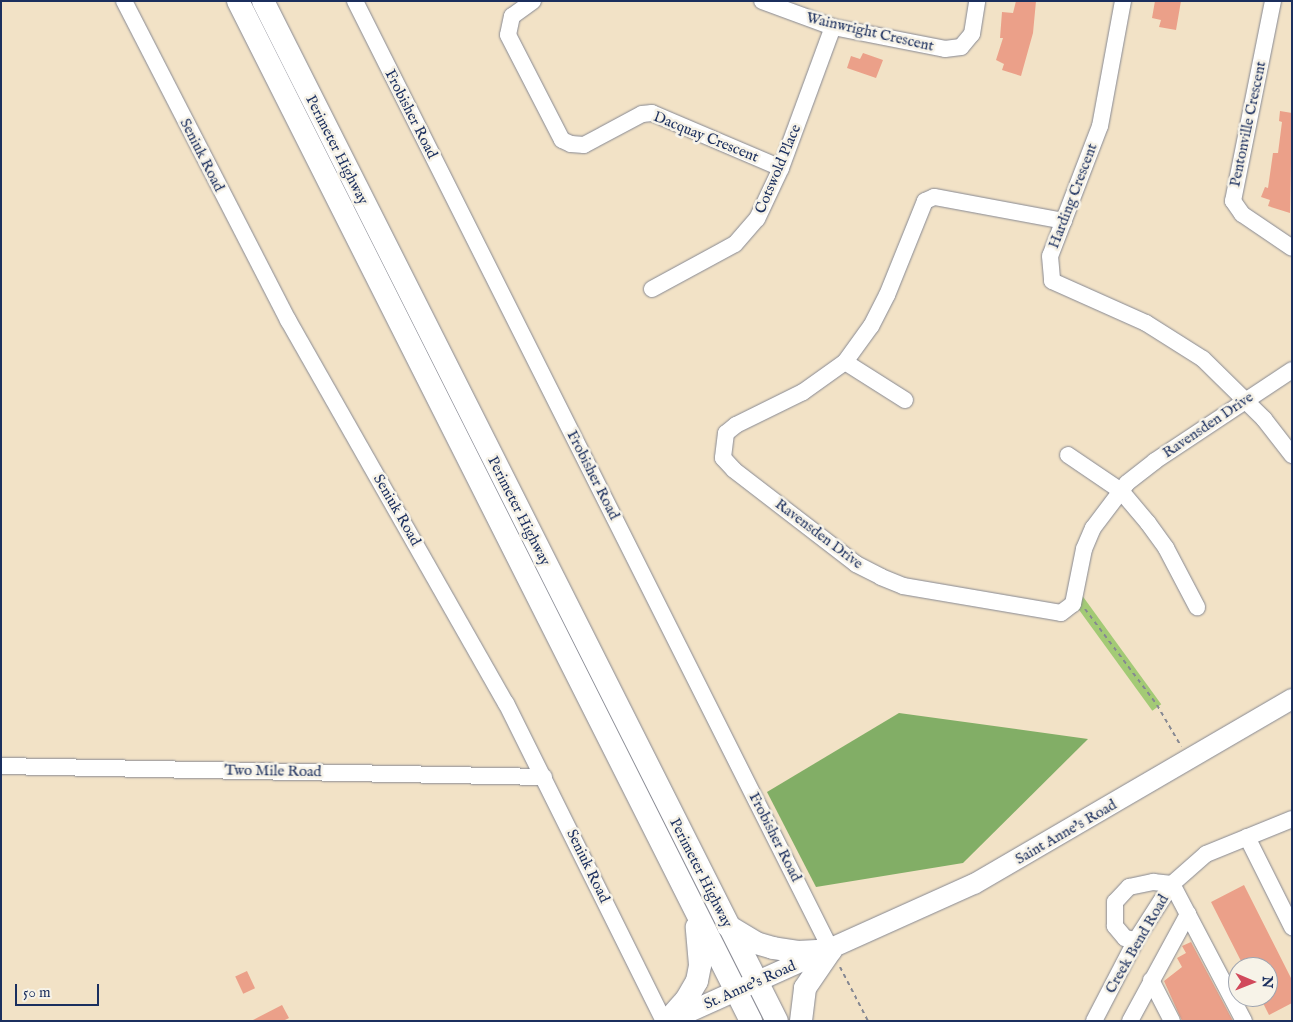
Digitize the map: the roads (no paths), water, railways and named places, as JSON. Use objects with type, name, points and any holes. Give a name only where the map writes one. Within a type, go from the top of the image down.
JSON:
[{"type":"highway","name":"Perimeter Highway","points":[[238,1],[751,1021]]},
{"type":"highway","name":"Perimeter Highway","points":[[263,1],[777,1021]]},
{"type":"highway","points":[[667,1021],[686,1000],[699,974],[696,913]]},
{"type":"highway","points":[[728,926],[756,943],[773,948],[798,952],[831,950]]},
{"type":"highway","points":[[800,1021],[805,988],[831,950]]},
{"type":"main road","name":"Saint Anne's Road","points":[[831,950],[979,881],[1292,699]]},
{"type":"main road","name":"St. Anne's Road","points":[[667,1021],[831,950]]},
{"type":"street","name":"Seniuk Road","points":[[124,1],[288,320],[483,661],[544,777],[667,1021]]},
{"type":"street","name":"Frobisher Road","points":[[355,1],[831,950]]},
{"type":"street","name":"Dacquay Crescent","points":[[533,1],[512,16],[508,35],[562,140],[571,144],[584,145],[642,114],[652,113],[781,168]]},
{"type":"street","name":"Wainwright Crescent","points":[[762,1],[833,27],[945,49],[961,47],[972,34],[977,1]]},
{"type":"street","name":"Harding Crescent","points":[[1124,1],[1100,126],[1050,256],[1052,281],[1058,286],[1121,310],[1184,346],[1218,372],[1246,401]]},
{"type":"street","name":"Pentonville Crescent","points":[[1272,1],[1233,202],[1242,214],[1292,248]]},
{"type":"street","name":"Cotswold Place","points":[[652,289],[715,256],[747,233],[758,219],[781,168],[833,27]]},
{"type":"street","name":"Ravensden Drive","points":[[1064,221],[934,197],[925,201],[887,295],[871,326],[845,362],[804,392],[736,425],[726,433],[723,458],[856,564],[881,577],[903,586],[1052,612],[1070,609],[1084,549],[1093,528],[1121,491],[1155,461],[1292,370]]},
{"type":"street","points":[[845,362],[905,400]]},
{"type":"street","points":[[1246,401],[1292,454]]},
{"type":"street","points":[[1068,455],[1121,491],[1166,548],[1197,607]]},
{"type":"street","name":"Two Mile Road","points":[[1,766],[544,777]]},
{"type":"street","name":"Creek Bend Road","points":[[1094,1021],[1136,940],[1172,884],[1206,854],[1292,819]]},
{"type":"street","points":[[1247,837],[1292,927]]},
{"type":"street","points":[[1136,940],[1125,938],[1115,926],[1115,902],[1129,888],[1153,882],[1172,884],[1244,1021]]},
{"type":"street","points":[[1130,1021],[1188,914]]},
{"type":"street","points":[[1151,980],[1172,1021]]}]
